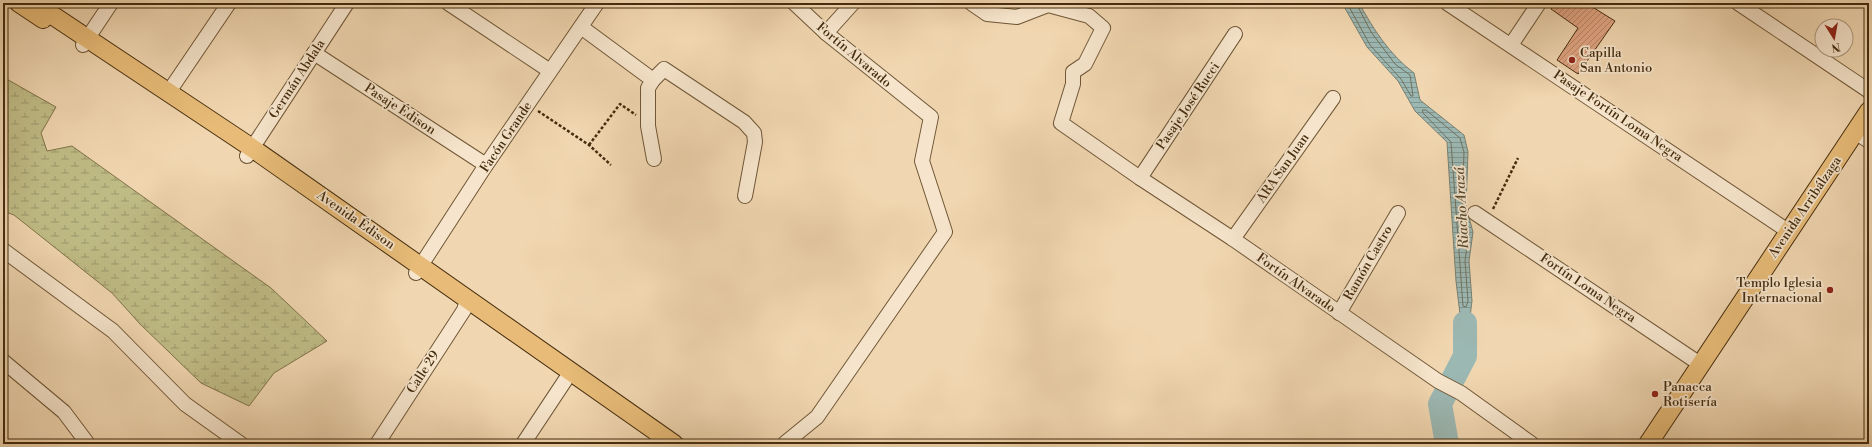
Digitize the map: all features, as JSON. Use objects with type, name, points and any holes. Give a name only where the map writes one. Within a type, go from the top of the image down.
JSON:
[{"type":"main road","name":"Avenida Édison","points":[[19,3],[168,93],[250,152]]},
{"type":"main road","name":"Avenida Édison","points":[[34,3],[85,42],[250,152],[419,269],[465,305],[568,377],[656,444]]},
{"type":"main road","name":"Avenida Arribálzaga","points":[[1648,444],[1788,231],[1862,137],[1869,111]]},
{"type":"main road","name":"Avenida Édison","points":[[568,377],[674,444]]},
{"type":"street","points":[[85,42],[111,3]]},
{"type":"street","points":[[168,93],[229,3]]},
{"type":"street","name":"Germán Abdala","points":[[250,152],[347,3]]},
{"type":"street","points":[[448,3],[550,71]]},
{"type":"street","name":"Facón Grande","points":[[419,269],[486,165],[597,3]]},
{"type":"street","name":"Fortín Alvarado","points":[[784,444],[817,417],[945,232],[922,160],[931,117],[915,106],[826,34],[794,3]]},
{"type":"street","points":[[826,34],[853,3]]},
{"type":"street","name":"Fortín Alvarado","points":[[971,3],[988,14],[1017,17],[1048,4],[1089,16],[1103,28],[1085,64],[1073,72],[1073,84],[1061,123],[1140,178],[1233,239],[1438,381],[1461,393],[1532,444]]},
{"type":"street","name":"Pasaje Fortín Loma Negra","points":[[1447,3],[1788,231]]},
{"type":"street","points":[[1511,45],[1539,3]]},
{"type":"street","points":[[1738,3],[1869,91]]},
{"type":"street","points":[[581,27],[653,80]]},
{"type":"street","name":"Pasaje José Rucci","points":[[1140,178],[1236,34]]},
{"type":"street","name":"Pasaje Édison","points":[[314,53],[486,165]]},
{"type":"street","points":[[654,159],[648,124],[648,88],[653,80],[664,69],[744,122],[754,133],[755,142],[745,196]]},
{"type":"street","name":"ARA San Juan","points":[[1233,239],[1332,98]]},
{"type":"street","name":"Ramón Castro","points":[[1339,313],[1398,213]]},
{"type":"street","name":"Fortín Loma Negra","points":[[1475,213],[1700,364]]},
{"type":"street","points":[[3,250],[113,331],[185,404],[241,444]]},
{"type":"street","name":"Calle 29","points":[[377,444],[465,305]]},
{"type":"street","points":[[3,361],[64,412],[88,444]]},
{"type":"street","points":[[523,444],[568,377]]},
{"type":"path","points":[[528,104],[589,145],[611,165]]},
{"type":"path","points":[[589,145],[620,104],[648,124]]},
{"type":"path","points":[[1488,221],[1518,158]]},
{"type":"green space","points":[[3,77],[56,107],[41,133],[47,151],[72,146],[271,288],[327,341],[274,373],[249,406],[201,383],[140,324],[112,293],[14,215],[3,211]]},
{"type":"water","points":[[1342,3],[1359,3],[1370,23],[1390,50],[1414,73],[1420,100],[1464,135],[1468,152],[1466,207],[1473,232],[1469,261],[1472,301],[1465,356],[1456,281],[1447,142],[1415,111],[1398,81],[1367,47]]},
{"type":"building","points":[[1555,3],[1586,3],[1615,21],[1578,74],[1557,60],[1578,28],[1551,9]]},
{"type":"waterway","name":"Riacho Arazá","points":[[1447,444],[1440,404],[1465,356],[1465,323]]},
{"type":"place","name":"Capilla San Antonio","points":[[1572,60]]},
{"type":"place","name":"Templo Iglesia Internacional","points":[[1830,290]]},
{"type":"place","name":"Panacca Rotisería","points":[[1655,394]]}]
